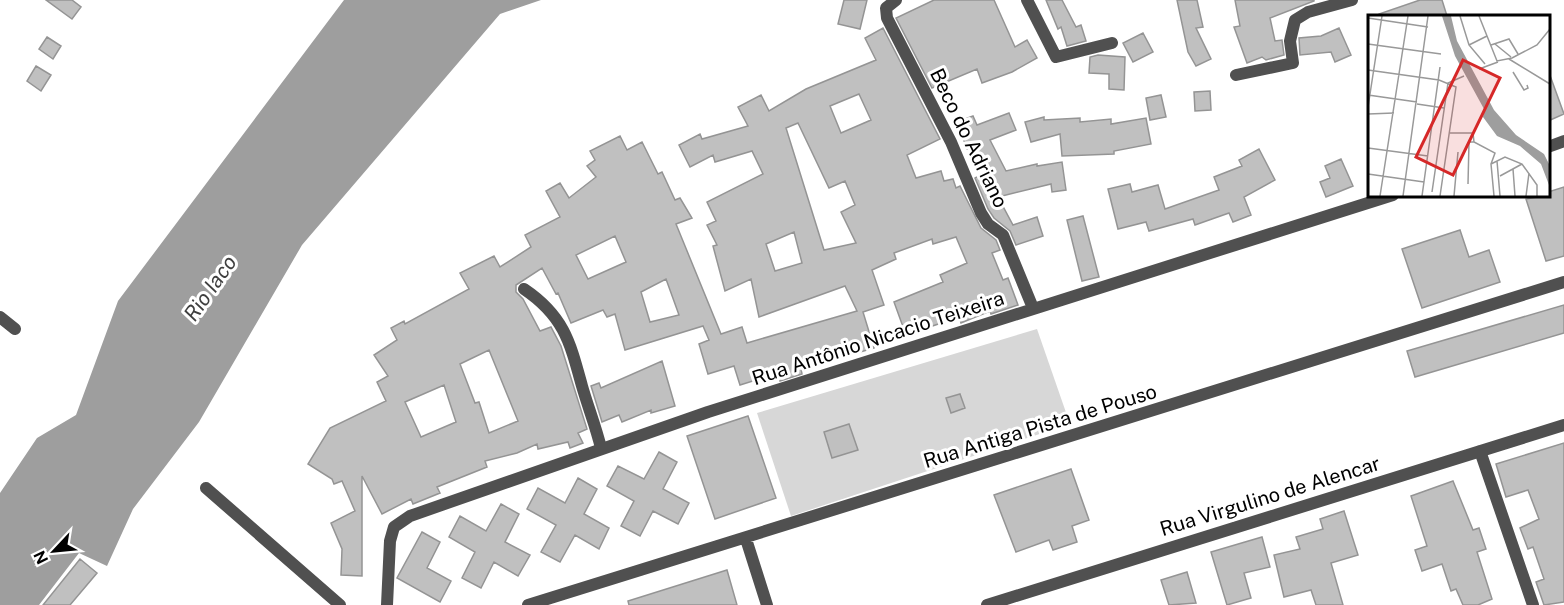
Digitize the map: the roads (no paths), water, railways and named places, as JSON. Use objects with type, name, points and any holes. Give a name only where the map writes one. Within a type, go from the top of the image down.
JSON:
[{"type":"street","name":"Beco do Adriano","points":[[896,0],[886,8],[887,18],[951,142],[981,213],[988,224],[1003,235],[1033,308]]},
{"type":"street","points":[[1027,0],[1056,57],[1112,43]]},
{"type":"street","points":[[1236,75],[1293,63],[1290,41],[1295,20],[1308,12],[1352,0]]},
{"type":"street","points":[[1549,147],[1564,141]]},
{"type":"street","name":"Rua Antônio Nicacio Teixeira","points":[[387,605],[390,541],[394,527],[410,516],[601,448],[1033,308],[1390,196]]},
{"type":"street","name":"Rua Antiga Pista de Pouso","points":[[528,605],[746,539],[1564,282]]},
{"type":"street","points":[[524,289],[552,311],[565,332],[575,355],[601,448]]},
{"type":"street","points":[[0,317],[15,329]]},
{"type":"street","name":"Rua Virgulino de Alencar","points":[[987,605],[1564,425]]},
{"type":"street","points":[[1480,452],[1533,605]]},
{"type":"street","points":[[206,488],[340,605]]},
{"type":"street","points":[[746,539],[767,605]]},
{"type":"water","name":"Rio Iaco","points":[[344,0],[541,0],[500,14],[302,245],[199,422],[133,509],[107,566],[79,553],[39,605],[0,605],[0,493],[37,438],[76,415],[118,301]]}]
